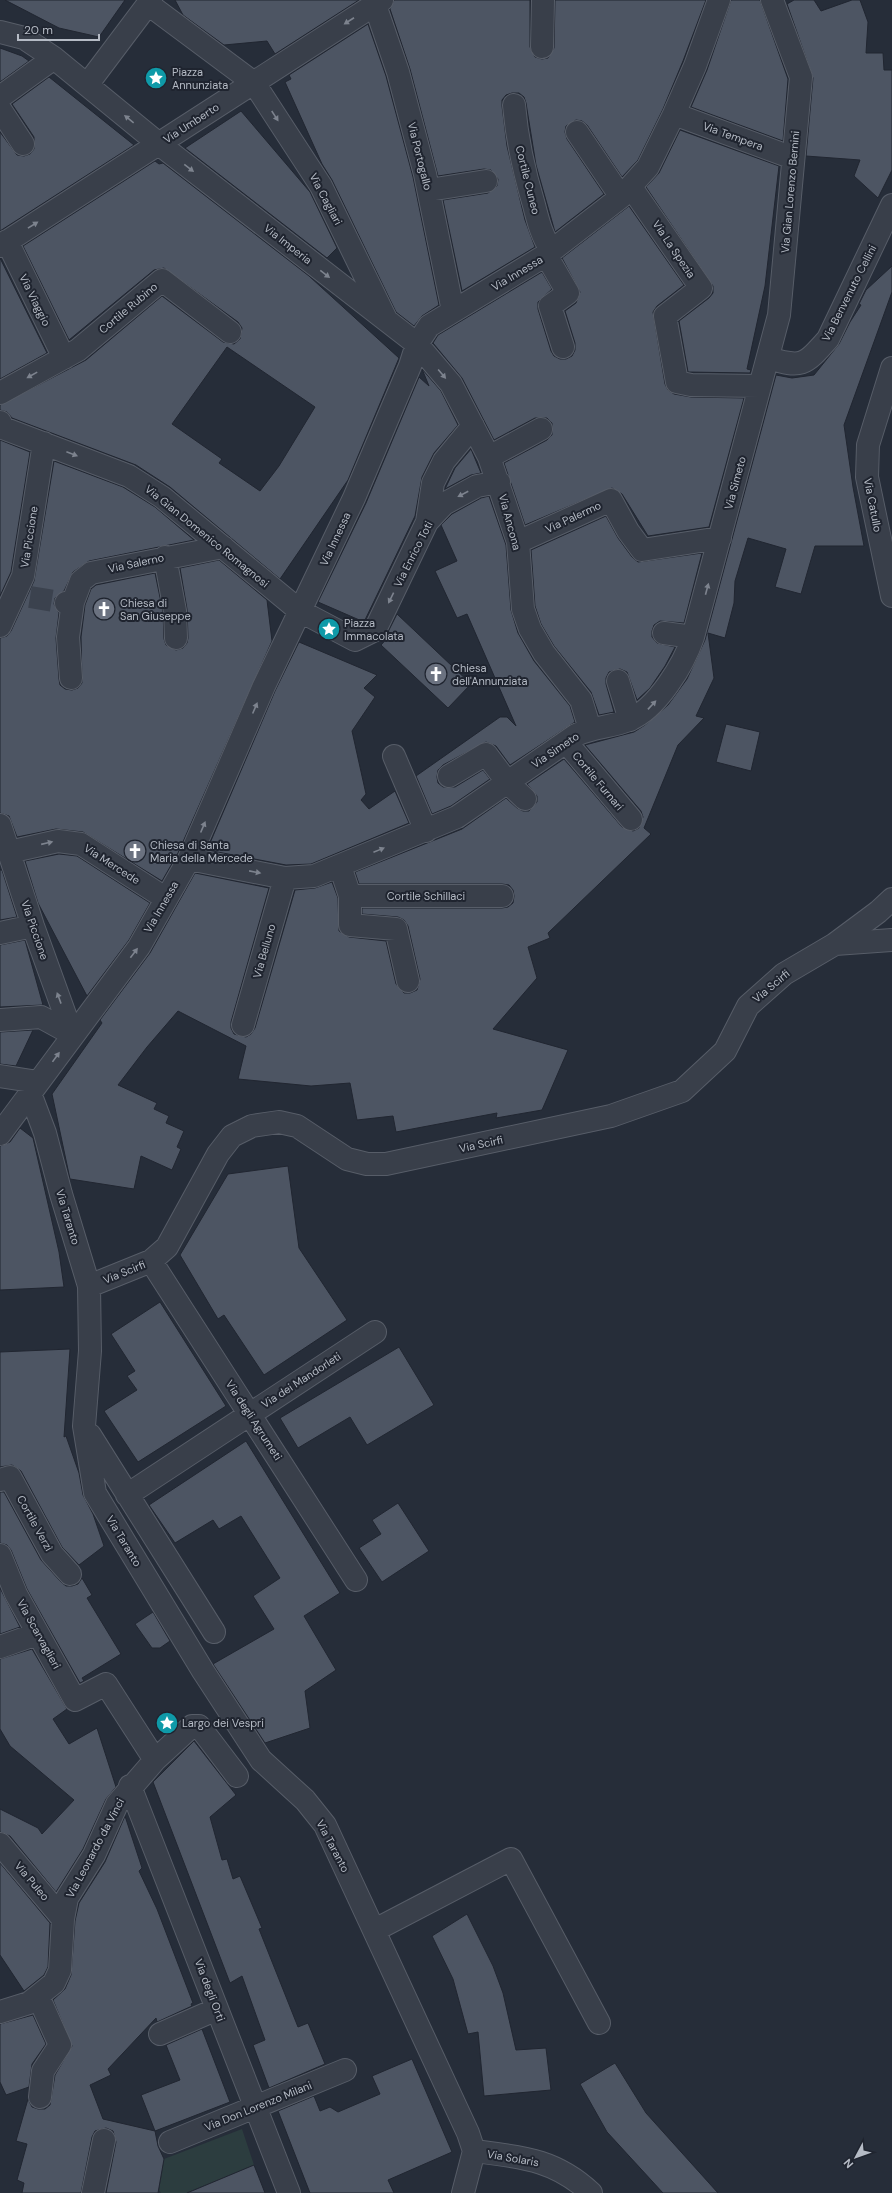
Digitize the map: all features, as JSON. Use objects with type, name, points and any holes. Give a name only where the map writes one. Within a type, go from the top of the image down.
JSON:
[{"type":"street","points":[[542,47],[543,0]]},
{"type":"street","name":"Via Innessa","points":[[0,1134],[72,1034],[139,947],[165,898],[189,859],[264,686],[354,498],[410,366],[417,344],[429,326],[549,253],[626,192],[648,167],[674,114],[695,66],[719,0]]},
{"type":"street","name":"Via Gian Lorenzo Bernini","points":[[760,386],[779,315],[801,77],[772,0]]},
{"type":"street","points":[[87,85],[149,2],[254,83]]},
{"type":"street","name":"Via Umberto","points":[[4,243],[379,2]]},
{"type":"street","name":"Via Portogallo","points":[[379,2],[428,190],[453,311]]},
{"type":"street","name":"Via Imperia","points":[[0,32],[24,38],[54,58],[159,144],[417,344]]},
{"type":"street","points":[[0,97],[54,58]]},
{"type":"street","name":"Via Cagliari","points":[[254,83],[321,186],[387,322]]},
{"type":"street","name":"Cortile Cuneo","points":[[514,105],[518,142],[527,183],[549,253],[568,293],[550,306],[563,347]]},
{"type":"street","points":[[0,109],[23,144]]},
{"type":"street","name":"Via Tempera","points":[[674,114],[793,158]]},
{"type":"street","points":[[577,132],[626,192]]},
{"type":"street","points":[[428,190],[486,181]]},
{"type":"street","name":"Via La Spezia","points":[[626,192],[701,288],[665,316],[677,382],[691,385],[760,386]]},
{"type":"street","name":"Via Benvenuto Cellini","points":[[768,358],[787,364],[802,364],[814,355],[828,339],[892,205]]},
{"type":"street","name":"Via Viaggio","points":[[4,243],[64,358]]},
{"type":"street","name":"Cortile Rubino","points":[[64,358],[78,350],[162,280],[230,332]]},
{"type":"street","name":"Via Ancona","points":[[417,344],[451,384],[489,456],[518,542],[523,609],[530,629],[544,654],[581,700],[590,729]]},
{"type":"street","points":[[0,393],[64,358]]},
{"type":"street","name":"Via Catullo","points":[[892,368],[868,445],[867,477],[892,596]]},
{"type":"street","name":"Via Simeto","points":[[189,859],[284,878],[314,876],[457,817],[566,742],[590,729],[630,720],[645,712],[657,699],[688,653],[760,386]]},
{"type":"street","name":"Via Gian Domenico Romagnosi","points":[[0,422],[3,428],[130,476],[162,497],[300,611],[355,640],[366,636]]},
{"type":"street","points":[[427,522],[433,483],[444,461],[473,426]]},
{"type":"street","points":[[489,456],[541,429]]},
{"type":"street","name":"Via Piccione","points":[[0,626],[23,576],[44,443]]},
{"type":"street","name":"Via Enrico Toti","points":[[366,636],[375,630],[427,522],[444,504],[477,486],[499,482]]},
{"type":"street","name":"Via Palermo","points":[[518,542],[611,500],[628,531],[642,550],[720,538]]},
{"type":"street","name":"Via Salerno","points":[[71,678],[68,637],[70,602],[81,582],[91,573],[165,557],[223,547]]},
{"type":"street","points":[[165,557],[174,612],[176,638]]},
{"type":"street","points":[[664,632],[693,637]]},
{"type":"street","points":[[618,681],[630,720]]},
{"type":"street","name":"Cortile Furnari","points":[[566,742],[631,819]]},
{"type":"street","points":[[449,776],[486,754],[508,782],[525,799]]},
{"type":"street","points":[[394,756],[426,831]]},
{"type":"street","name":"Via Piccione","points":[[0,825],[9,852],[8,875],[33,926],[72,1034]]},
{"type":"street","name":"Via Mercede","points":[[9,852],[58,840],[81,844],[165,898]]},
{"type":"street","points":[[340,866],[350,896],[350,925],[396,929],[408,981]]},
{"type":"street","name":"Via Belluno","points":[[243,1025],[284,878]]},
{"type":"street","name":"Cortile Schillaci","points":[[350,896],[502,896]]},
{"type":"street","points":[[835,944],[878,912],[892,899]]},
{"type":"street","points":[[0,933],[33,926]]},
{"type":"street","name":"Via Scirfi","points":[[89,1286],[152,1261],[167,1247],[218,1154],[232,1136],[252,1126],[279,1122],[297,1126],[347,1159],[367,1164],[386,1164],[611,1116],[682,1091],[725,1051],[748,1006],[784,974],[835,944],[892,940]]},
{"type":"street","points":[[0,1020],[40,1017],[72,1034]]},
{"type":"street","points":[[0,1076],[34,1087]]},
{"type":"street","name":"Via Taranto","points":[[34,1087],[61,1194],[89,1286],[90,1350],[84,1426],[95,1493],[203,1671],[261,1760],[305,1800],[325,1825],[468,2133],[474,2151]]},
{"type":"street","name":"Via degli Agrumeti","points":[[152,1261],[356,1580]]},
{"type":"street","name":"Via dei Mandorleti","points":[[127,1495],[375,1332]]},
{"type":"street","points":[[84,1426],[214,1632]]},
{"type":"street","name":"Cortile Verzì","points":[[0,1480],[10,1477],[52,1554],[70,1574]]},
{"type":"street","name":"Via Scarvaglieri","points":[[0,1555],[16,1594],[75,1700],[106,1684],[155,1760]]},
{"type":"street","points":[[0,1647],[37,1634]]},
{"type":"street","name":"Via Leonardo da Vinci","points":[[2,2006],[30,2003],[54,1982],[60,1970],[63,1919],[67,1898],[94,1855],[117,1804],[155,1760],[192,1726],[200,1726],[237,1776]]},
{"type":"street","name":"Via degli Orti","points":[[136,1781],[217,2009],[289,2193]]},
{"type":"street","name":"Via Puleo","points":[[0,1844],[63,1919]]},
{"type":"street","points":[[375,1930],[511,1859],[599,2023]]},
{"type":"street","points":[[38,1996],[60,2045],[43,2071],[40,2097]]},
{"type":"street","points":[[160,2034],[217,2009]]},
{"type":"street","name":"Via Don Lorenzo Milani","points":[[170,2142],[346,2070]]},
{"type":"street","points":[[93,2193],[104,2140]]},
{"type":"street","points":[[463,2193],[474,2151]]},
{"type":"street","name":"Via Solaris","points":[[474,2151],[529,2158],[553,2166],[591,2193]]},
{"type":"shaded area","points":[[242,2129],[254,2165],[186,2193],[161,2193],[159,2190],[164,2159]]},
{"type":"building","points":[[5,0],[125,0],[99,37],[59,28]]},
{"type":"building","points":[[175,0],[359,0],[275,54],[267,41],[224,45],[183,15]]},
{"type":"building","points":[[394,0],[530,0],[530,47],[535,57],[542,59],[548,58],[554,48],[555,0],[706,0],[663,109],[638,160],[622,177],[587,125],[582,121],[576,120],[566,126],[565,132],[567,139],[604,194],[555,232],[536,165],[524,97],[519,93],[506,95],[502,100],[502,106],[507,146],[525,220],[535,247],[462,291],[443,200],[488,193],[497,186],[498,179],[491,170],[484,169],[438,176],[410,69],[390,9]]},
{"type":"building","points":[[731,0],[760,0],[788,79],[783,141],[691,107],[707,70]]},
{"type":"building","points":[[794,0],[814,0],[821,11],[852,0],[860,0],[868,22],[866,53],[883,53],[884,70],[892,70],[892,170],[878,198],[854,176],[860,160],[806,156],[813,78],[787,4]]},
{"type":"building","points":[[368,24],[386,76],[413,177],[439,305],[422,316],[414,326],[396,312],[332,180],[322,164],[285,82],[291,79],[289,75]]},
{"type":"building","points":[[0,48],[22,56],[29,61],[0,82]]},
{"type":"building","points":[[49,77],[134,145],[0,231],[0,132],[17,155],[24,156],[30,154],[34,149],[34,137],[12,104]]},
{"type":"building","points":[[241,111],[310,192],[337,248],[327,258],[185,148]]},
{"type":"building","points":[[680,130],[779,166],[765,286],[747,369],[751,370],[750,373],[688,372],[679,321],[709,298],[713,293],[713,286],[646,187],[659,173]]},
{"type":"building","points":[[155,161],[159,164],[163,163],[309,276],[399,358],[348,480],[280,579],[170,487],[136,465],[12,418],[7,412],[0,410],[0,405],[86,360],[162,296],[223,342],[234,344],[240,339],[242,328],[238,322],[164,268],[154,270],[69,340],[23,246]],"holes":[[[227,347],[315,407],[279,466],[260,491],[219,463],[222,459],[172,424]]]},
{"type":"building","points":[[629,206],[684,285],[657,306],[653,312],[665,384],[668,390],[674,394],[691,397],[744,398],[709,527],[648,536],[622,494],[612,488],[525,525],[504,463],[547,440],[552,435],[552,423],[547,418],[535,418],[494,440],[462,378],[433,343],[438,335],[542,272],[552,289],[538,302],[538,309],[551,351],[554,356],[560,359],[566,359],[572,356],[575,350],[575,343],[565,311],[576,303],[580,292],[562,258]]},
{"type":"building","points":[[0,258],[47,353],[0,379]]},
{"type":"building","points":[[892,266],[892,292],[844,425],[853,487],[864,546],[815,546],[801,594],[775,587],[786,549],[748,538],[735,581],[734,603],[725,638],[708,633],[714,678],[696,716],[704,718],[678,745],[644,828],[651,834],[548,933],[550,938],[528,947],[537,978],[493,1029],[568,1050],[542,1110],[496,1118],[497,1113],[396,1132],[393,1116],[357,1120],[350,1083],[311,1086],[238,1079],[246,1046],[178,1011],[147,1047],[118,1085],[157,1103],[154,1109],[169,1116],[166,1123],[184,1131],[177,1147],[181,1149],[172,1170],[141,1156],[134,1189],[70,1179],[52,1094],[102,1023],[100,1020],[150,953],[195,873],[269,888],[231,1022],[231,1028],[234,1034],[246,1037],[251,1034],[255,1028],[295,890],[315,888],[332,882],[338,898],[339,931],[349,937],[386,941],[396,984],[404,993],[410,993],[417,990],[420,979],[408,926],[404,920],[398,917],[362,914],[362,908],[502,908],[508,907],[513,903],[513,890],[509,885],[502,884],[359,884],[355,872],[462,829],[506,798],[517,808],[523,811],[529,811],[537,802],[537,796],[527,784],[564,759],[622,827],[633,831],[639,828],[643,817],[641,811],[585,745],[634,732],[645,725],[668,705],[687,679],[705,640],[776,375],[792,378],[814,375],[839,344],[850,322],[861,305],[859,304],[866,290]]},
{"type":"building","points":[[422,369],[441,391],[458,425],[434,453],[422,477],[415,516],[364,622],[318,602],[366,503],[419,377],[429,386]]},
{"type":"building","points":[[0,440],[30,452],[11,572],[0,596]]},
{"type":"building","points":[[471,449],[481,473],[471,475],[445,489],[455,468]]},
{"type":"building","points":[[54,461],[123,487],[155,507],[194,540],[89,561],[73,572],[64,591],[55,598],[54,604],[59,613],[56,638],[59,679],[60,685],[65,689],[72,690],[78,688],[82,683],[81,637],[85,605],[91,589],[96,585],[155,573],[163,612],[164,639],[166,645],[176,650],[183,648],[187,643],[188,638],[187,609],[180,568],[219,560],[267,600],[272,641],[178,853],[162,881],[83,832],[56,829],[17,837],[9,816],[0,813],[0,638],[7,636],[11,631],[34,581]]},
{"type":"building","points":[[489,496],[506,545],[511,610],[518,633],[534,661],[570,706],[575,722],[510,765],[496,746],[486,742],[443,765],[438,770],[437,777],[438,783],[443,787],[455,787],[483,770],[490,779],[451,806],[432,814],[416,776],[500,717],[507,717],[516,726],[467,614],[457,618],[435,571],[457,561],[441,525],[452,514],[481,498]]},
{"type":"building","points":[[606,516],[618,538],[632,557],[638,562],[702,553],[684,623],[660,621],[654,625],[652,631],[652,637],[657,643],[675,647],[665,666],[650,688],[637,700],[627,672],[620,669],[609,672],[606,678],[606,684],[614,712],[599,715],[591,692],[554,646],[541,624],[535,606],[531,550]]},
{"type":"building","name":"Chiesa dell'Annunziata","points":[[397,614],[471,684],[448,708],[381,645],[392,633],[388,632]]},
{"type":"building","points":[[299,642],[377,675],[364,688],[375,697],[352,731],[366,794],[361,800],[369,809],[395,791],[409,823],[311,864],[286,865],[207,850],[275,691]]},
{"type":"building","points":[[726,724],[760,732],[751,771],[716,762]]},
{"type":"building","points":[[59,854],[77,856],[150,903],[129,940],[87,996],[38,903],[25,861]]},
{"type":"building","points":[[0,870],[2,870],[17,917],[0,920]]},
{"type":"building","points":[[25,940],[43,1005],[0,1007],[0,945]]},
{"type":"building","points":[[33,1030],[16,1066],[0,1064],[0,1032]]},
{"type":"building","points":[[20,1128],[33,1138],[59,1252],[64,1287],[0,1290],[0,1146],[10,1142]]},
{"type":"building","points":[[288,1166],[299,1248],[347,1320],[264,1375],[224,1315],[218,1319],[180,1255],[228,1174]]},
{"type":"building","points":[[160,1302],[226,1406],[138,1462],[104,1411],[137,1390],[127,1376],[135,1371],[111,1334]]},
{"type":"building","points":[[399,1347],[434,1405],[367,1445],[350,1417],[298,1448],[280,1418]]},
{"type":"building","points":[[70,1349],[64,1437],[66,1436],[79,1473],[83,1495],[93,1514],[104,1546],[79,1565],[62,1547],[21,1471],[12,1465],[0,1467],[0,1352]]},
{"type":"building","points":[[246,1441],[340,1593],[304,1616],[336,1670],[305,1691],[310,1728],[265,1743],[213,1664],[274,1629],[253,1596],[280,1578],[241,1516],[219,1529],[213,1520],[175,1543],[149,1505]]},
{"type":"building","points":[[0,1492],[4,1492],[41,1560],[61,1582],[66,1586],[72,1586],[78,1584],[82,1578],[92,1595],[87,1598],[121,1654],[82,1678],[84,1681],[80,1683],[27,1589],[11,1550],[7,1545],[0,1543]]},
{"type":"building","points":[[398,1503],[429,1551],[382,1582],[359,1548],[381,1534],[372,1520]]},
{"type":"building","points":[[0,1588],[20,1627],[0,1634]]},
{"type":"building","points":[[153,1612],[170,1641],[160,1648],[152,1648],[135,1624]]},
{"type":"building","points":[[32,1649],[67,1709],[53,1719],[69,1744],[97,1728],[116,1787],[106,1799],[83,1849],[56,1892],[10,1836],[0,1832],[0,1809],[38,1828],[42,1834],[74,1800],[10,1746],[0,1729],[0,1659]]},
{"type":"building","points":[[194,1741],[236,1795],[210,1817],[222,1860],[227,1859],[233,1879],[240,1876],[262,1928],[259,1929],[298,2027],[308,2023],[325,2064],[269,2088],[253,2045],[265,2040],[242,1976],[230,1983],[153,1782]]},
{"type":"building","points":[[125,1816],[142,1868],[139,1871],[157,1909],[193,2003],[191,2004],[192,2006],[157,2022],[156,2018],[108,2069],[111,2075],[90,2085],[103,2119],[155,2131],[158,2146],[164,2159],[158,2193],[106,2193],[116,2142],[113,2131],[106,2128],[95,2131],[92,2137],[81,2193],[22,2193],[24,2183],[17,2180],[27,2144],[16,2141],[28,2099],[32,2107],[38,2109],[45,2109],[50,2105],[55,2075],[72,2046],[53,2000],[65,1989],[71,1975],[75,1921],[79,1903],[105,1862]]},
{"type":"building","points":[[0,1863],[50,1923],[48,1967],[44,1975],[24,1991],[0,1955]]},
{"type":"building","points":[[467,1914],[493,1966],[503,1993],[516,2050],[546,2048],[551,2090],[484,2096],[478,2032],[468,2034],[453,1979],[432,1936]]},
{"type":"building","points":[[33,2015],[46,2044],[32,2064],[29,2087],[6,2095],[0,2082],[0,2024]]},
{"type":"building","points":[[202,2029],[230,2102],[155,2131],[141,2095],[180,2080],[166,2045]]},
{"type":"building","points":[[412,2059],[452,2152],[388,2180],[394,2193],[310,2193],[278,2111],[314,2096],[320,2111],[330,2107],[338,2112],[380,2094],[372,2076]]},
{"type":"building","points":[[615,2063],[646,2113],[718,2193],[663,2193],[607,2132],[580,2084]]},
{"type":"building","points":[[254,2165],[265,2193],[187,2193]]},
{"type":"tunnel","points":[[30,597],[66,603]]},
{"type":"place","name":"Piazza Annunziata","points":[[156,78]]},
{"type":"place","name":"Chiesa di San Giuseppe","points":[[104,609]]},
{"type":"place","name":"Piazza Immacolata","points":[[329,629]]},
{"type":"place","name":"Chiesa dell'Annunziata","points":[[436,674]]},
{"type":"place","name":"Chiesa di Santa Maria della Mercede","points":[[135,851]]},
{"type":"place","name":"Largo dei Vespri","points":[[167,1723]]}]
